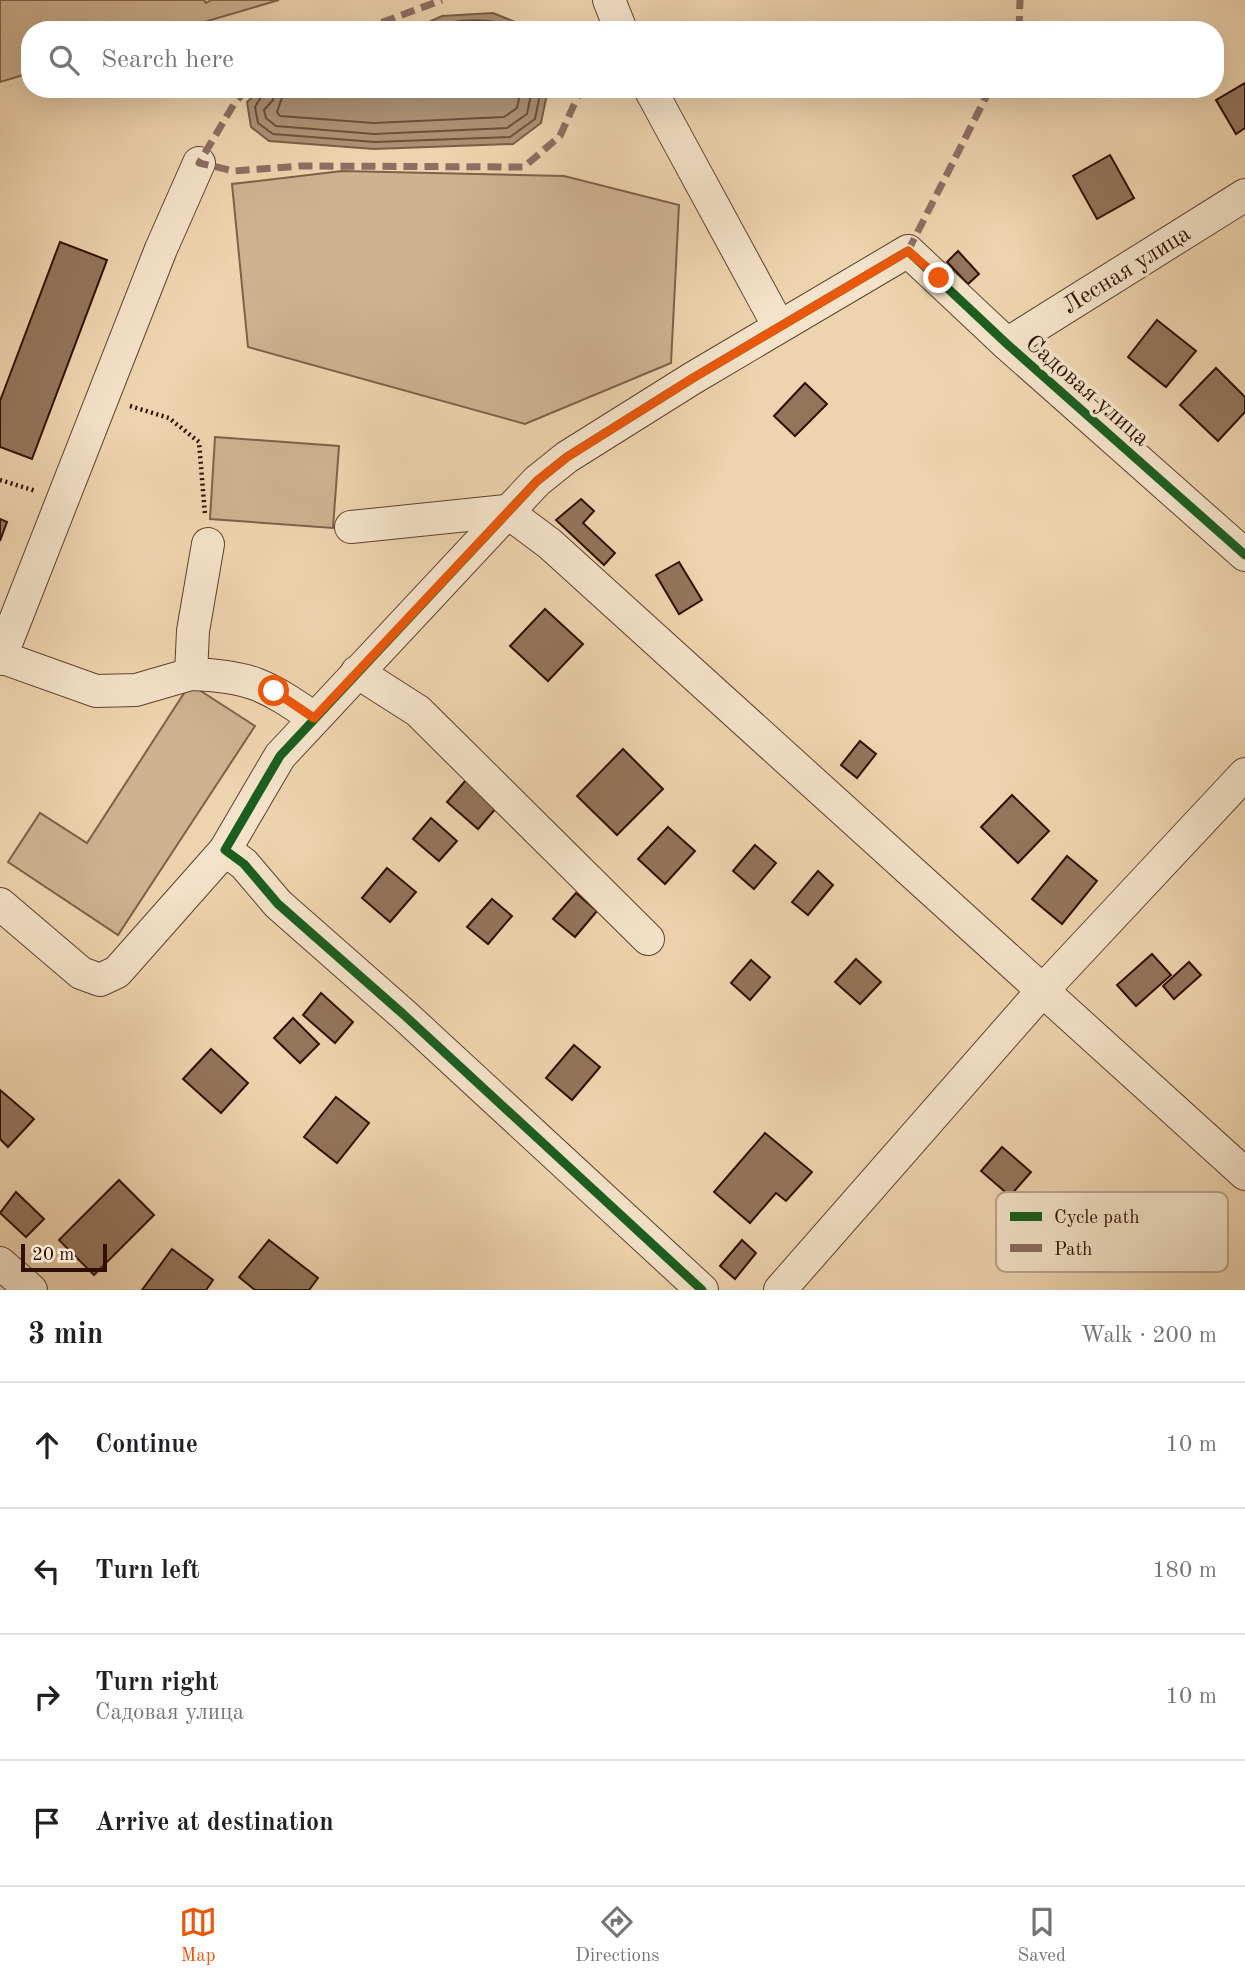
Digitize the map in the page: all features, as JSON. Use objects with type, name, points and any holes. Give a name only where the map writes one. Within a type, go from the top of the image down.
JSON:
[{"type":"street","points":[[609,0],[617,21]]},
{"type":"street","points":[[0,904],[81,974],[100,980],[117,972],[225,850],[280,756],[506,511],[567,457],[778,326],[655,98]]},
{"type":"street","points":[[199,163],[161,249],[102,397],[65,500],[0,658],[96,691],[136,690],[191,674],[234,676],[274,691],[314,718]]},
{"type":"street","name":"Лесная улица","points":[[1007,344],[1245,195]]},
{"type":"street","name":"Садовая улица","points":[[778,326],[908,251],[1007,344],[1245,555]]},
{"type":"street","points":[[351,527],[506,511],[550,544],[1245,1174]]},
{"type":"street","points":[[191,674],[193,631],[208,544]]},
{"type":"street","points":[[357,672],[418,711],[648,939]]},
{"type":"street","points":[[780,1290],[1043,990],[1245,774]]},
{"type":"street","points":[[225,850],[244,864],[278,904],[403,1014],[702,1290]]},
{"type":"street","points":[[0,1263],[30,1290]]},
{"type":"path","points":[[102,397],[169,418],[198,442],[208,544]]},
{"type":"shaded area","points":[[0,0],[204,0],[206,3],[211,0],[279,0],[208,21],[21,21],[21,76],[0,82]]},
{"type":"shaded area","points":[[342,171],[564,176],[679,205],[671,363],[525,424],[248,347],[232,184]]},
{"type":"shaded area","points":[[215,437],[339,446],[333,528],[210,519]]},
{"type":"shaded area","points":[[190,684],[255,726],[118,935],[8,862],[40,813],[87,843]]},
{"type":"water","points":[[493,13],[513,21],[431,21],[442,16]]},
{"type":"water","points":[[252,98],[546,98],[541,123],[513,144],[374,149],[269,141],[251,127],[247,102]]},
{"type":"building","points":[[1245,83],[1245,128],[1236,134],[1216,100],[1224,98],[1224,95]]},
{"type":"building","points":[[1110,155],[1134,198],[1097,219],[1073,176]]},
{"type":"building","points":[[60,242],[107,260],[32,459],[0,447],[0,401]]},
{"type":"building","points":[[958,251],[979,274],[968,284],[947,262]]},
{"type":"building","points":[[1157,320],[1196,351],[1166,387],[1128,357]]},
{"type":"building","points":[[1216,368],[1245,397],[1245,412],[1218,441],[1180,405]]},
{"type":"building","points":[[805,383],[827,404],[795,436],[774,416]]},
{"type":"building","points":[[581,499],[594,511],[583,523],[615,553],[604,565],[556,520]]},
{"type":"building","points":[[0,519],[7,522],[0,541]]},
{"type":"building","points":[[679,562],[702,600],[679,614],[656,575]]},
{"type":"building","points":[[545,609],[583,644],[548,681],[510,646]]},
{"type":"building","points":[[860,741],[876,754],[857,778],[841,765]]},
{"type":"building","points":[[623,749],[663,789],[617,835],[577,796]]},
{"type":"building","points":[[466,780],[497,807],[478,829],[447,802]]},
{"type":"building","points":[[1012,795],[1049,831],[1018,863],[981,827]]},
{"type":"building","points":[[431,818],[457,841],[439,861],[413,839]]},
{"type":"building","points":[[668,827],[695,851],[665,884],[638,859]]},
{"type":"building","points":[[755,845],[776,863],[754,889],[733,871]]},
{"type":"building","points":[[1067,856],[1097,881],[1062,924],[1032,899]]},
{"type":"building","points":[[387,868],[416,892],[390,922],[362,898]]},
{"type":"building","points":[[818,871],[833,885],[808,915],[792,902]]},
{"type":"building","points":[[576,893],[597,911],[575,937],[553,919]]},
{"type":"building","points":[[492,899],[512,916],[488,944],[467,927]]},
{"type":"building","points":[[1152,954],[1171,975],[1136,1006],[1117,985]]},
{"type":"building","points":[[856,959],[881,982],[860,1004],[835,982]]},
{"type":"building","points":[[751,960],[770,977],[750,1000],[731,983]]},
{"type":"building","points":[[1189,962],[1201,975],[1174,999],[1163,986]]},
{"type":"building","points":[[321,993],[353,1022],[335,1043],[303,1015]]},
{"type":"building","points":[[293,1018],[319,1044],[300,1063],[274,1038]]},
{"type":"building","points":[[574,1045],[600,1067],[572,1100],[546,1078]]},
{"type":"building","points":[[211,1049],[248,1083],[221,1113],[183,1079]]},
{"type":"building","points":[[0,1090],[34,1119],[8,1147],[0,1139]]},
{"type":"building","points":[[336,1097],[369,1123],[337,1163],[304,1137]]},
{"type":"building","points":[[765,1133],[812,1172],[786,1201],[776,1193],[750,1223],[714,1192]]},
{"type":"building","points":[[1002,1147],[1031,1172],[1014,1192],[1005,1192],[981,1171]]},
{"type":"building","points":[[119,1180],[154,1215],[94,1275],[59,1240]]},
{"type":"building","points":[[16,1192],[44,1219],[26,1237],[0,1213]]},
{"type":"building","points":[[269,1240],[318,1278],[309,1290],[255,1290],[239,1277]]},
{"type":"building","points":[[742,1240],[756,1253],[735,1279],[720,1266]]},
{"type":"building","points":[[172,1249],[213,1280],[206,1290],[142,1290]]},
{"type":"marked path","points":[[386,21],[442,0]]},
{"type":"marked path","points":[[1019,21],[1020,0]]},
{"type":"marked path","points":[[239,98],[199,163],[234,171],[300,166],[524,167],[560,136],[577,98]]},
{"type":"marked path","points":[[908,251],[985,98]]},
{"type":"cycle path","points":[[702,1290],[403,1014],[278,904],[244,864],[225,850],[280,756],[537,481],[567,457],[693,378],[908,251],[1007,344],[1245,555]]},
{"type":"route","points":[[274,691],[314,718],[537,481],[567,457],[693,378],[908,251],[939,278]]}]
